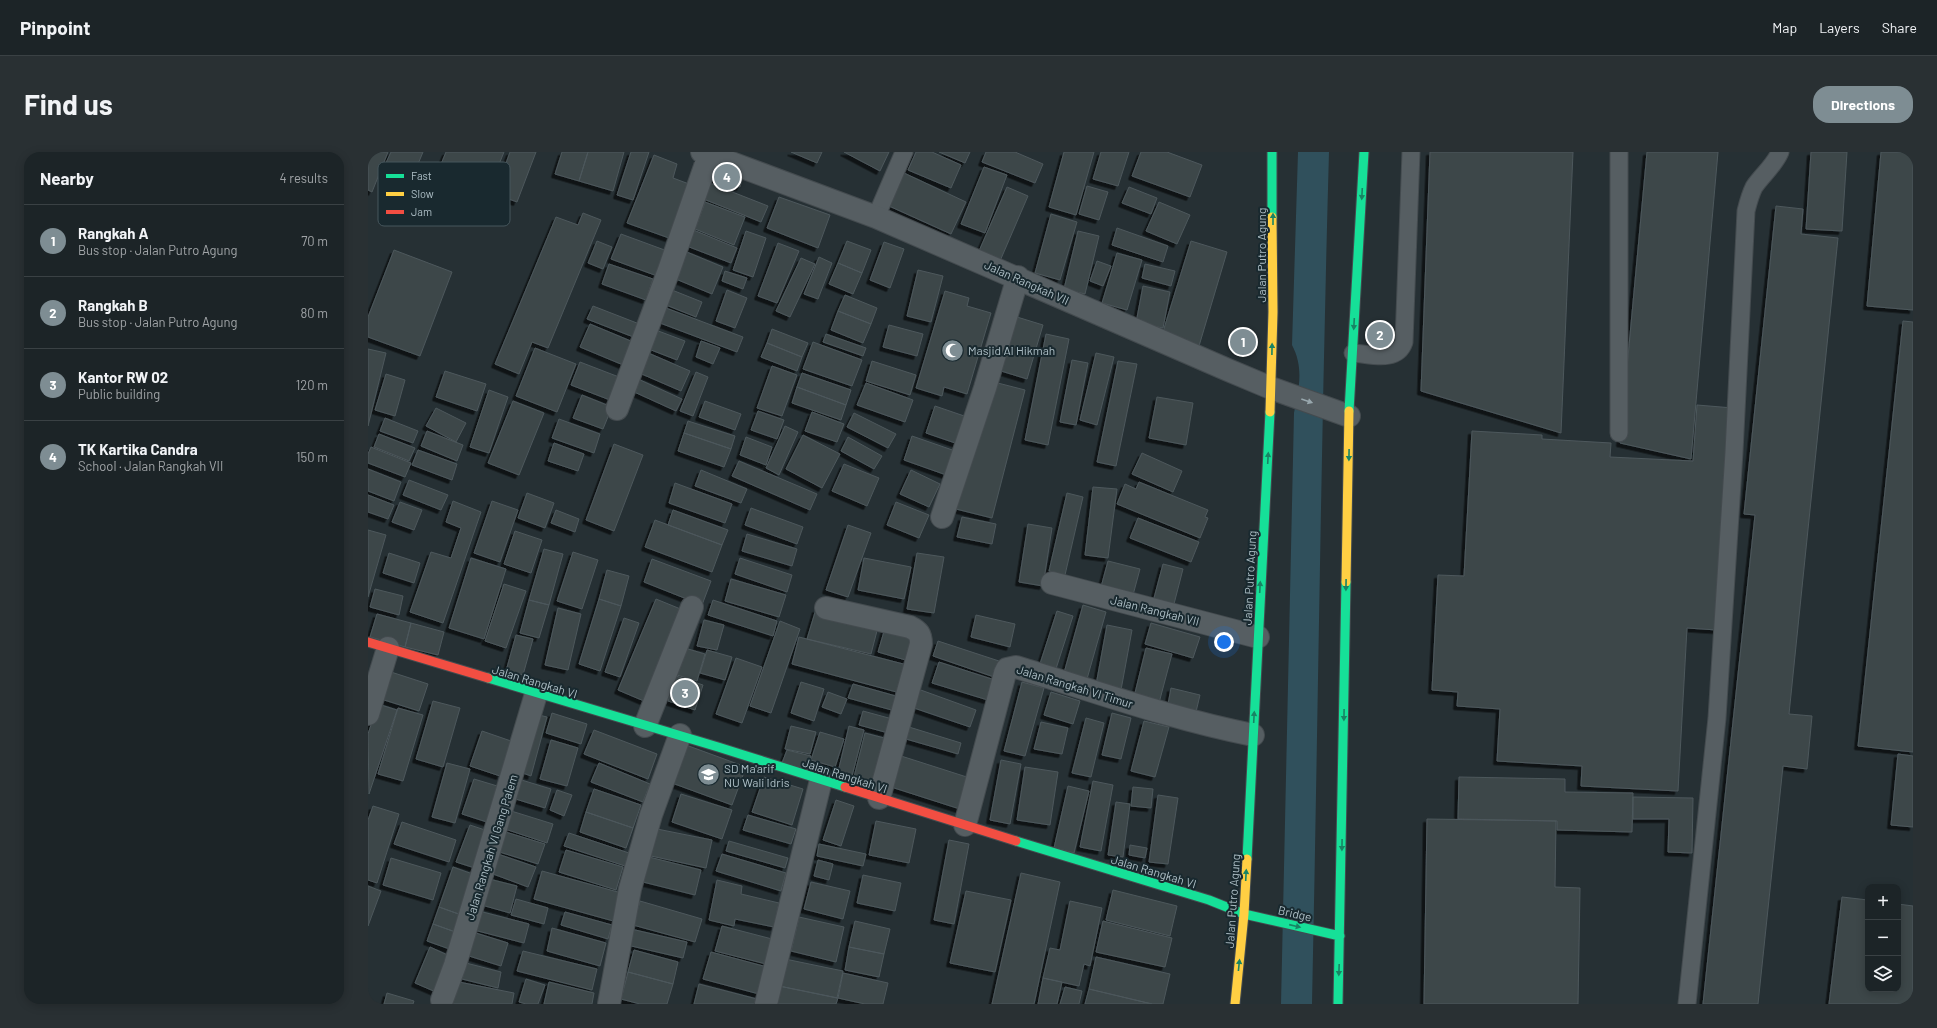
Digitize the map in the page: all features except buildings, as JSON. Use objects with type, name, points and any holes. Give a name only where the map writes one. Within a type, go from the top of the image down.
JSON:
[{"type":"main road","name":"Jalan Putro Agung","points":[[1235,1004],[1244,914],[1258,637],[1278,391],[1273,312],[1272,152]]},
{"type":"main road","points":[[1338,1004],[1340,936],[1340,413],[1353,353],[1364,152]]},
{"type":"main road","name":"Jalan Rangkah VI","points":[[378,645],[536,694],[680,735],[820,780],[1209,900],[1244,914]]},
{"type":"main road","name":"Bridge","points":[[1244,914],[1340,936]]},
{"type":"street","name":"Jalan Rangkah VII","points":[[706,153],[876,217],[1278,391],[1340,413]]},
{"type":"street","points":[[617,409],[669,270],[706,153]]},
{"type":"street","points":[[942,518],[985,388],[1018,278]]},
{"type":"street","name":"Jalan Rangkah VII","points":[[1052,583],[1258,637]]},
{"type":"street","points":[[645,726],[692,607]]},
{"type":"street","points":[[826,608],[910,627],[918,631],[920,636],[921,644],[879,798]]},
{"type":"street","points":[[368,714],[378,645]]},
{"type":"street","name":"Jalan Rangkah VI Timur","points":[[965,825],[1005,672],[1011,667],[1016,667],[1204,724],[1253,735]]},
{"type":"street","name":"Jalan Rangkah VI Gang Palem","points":[[442,1000],[458,957],[536,694]]},
{"type":"street","points":[[609,1004],[630,889],[651,815],[680,735]]},
{"type":"street","points":[[766,1004],[820,780]]},
{"type":"lane","points":[[876,217],[904,152]]},
{"type":"lane","points":[[1353,353],[1389,356],[1402,348],[1404,342],[1411,152]]},
{"type":"lane","points":[[1619,152],[1619,433]]},
{"type":"lane","points":[[1687,1004],[1717,710],[1734,452],[1746,211],[1749,198],[1755,187],[1775,163],[1780,152]]},
{"type":"water","points":[[1298,152],[1329,152],[1312,1004],[1281,1004],[1294,413],[1299,378],[1298,362],[1292,345]]},
{"type":"traffic: fast","points":[[1272,152],[1272,217]]},
{"type":"traffic: fast","points":[[1349,411],[1364,152]]},
{"type":"traffic: fast","points":[[1247,859],[1270,412]]},
{"type":"traffic: fast","points":[[1338,1004],[1346,582]]},
{"type":"traffic: fast","points":[[488,678],[845,787]]},
{"type":"traffic: fast","points":[[1016,841],[1209,900],[1244,914],[1340,936]]},
{"type":"traffic: slow","points":[[1270,412],[1273,312],[1272,217]]},
{"type":"traffic: slow","points":[[1346,582],[1349,411]]},
{"type":"traffic: slow","points":[[1235,1004],[1244,914],[1247,859]]},
{"type":"traffic: jam","points":[[368,642],[488,678]]},
{"type":"traffic: jam","points":[[845,787],[1016,841]]},
{"type":"place","name":"TK Kartika Candra","points":[[727,177]]},
{"type":"place","name":"Rangkah B","points":[[1380,335]]},
{"type":"place","name":"Rangkah A","points":[[1243,342]]},
{"type":"place","name":"Masjid Al Hikmah","points":[[953,350]]},
{"type":"place","name":"Kantor RW 02","points":[[685,693]]},
{"type":"place","name":"SD Ma'arif NU Wali Idris","points":[[709,775]]}]
